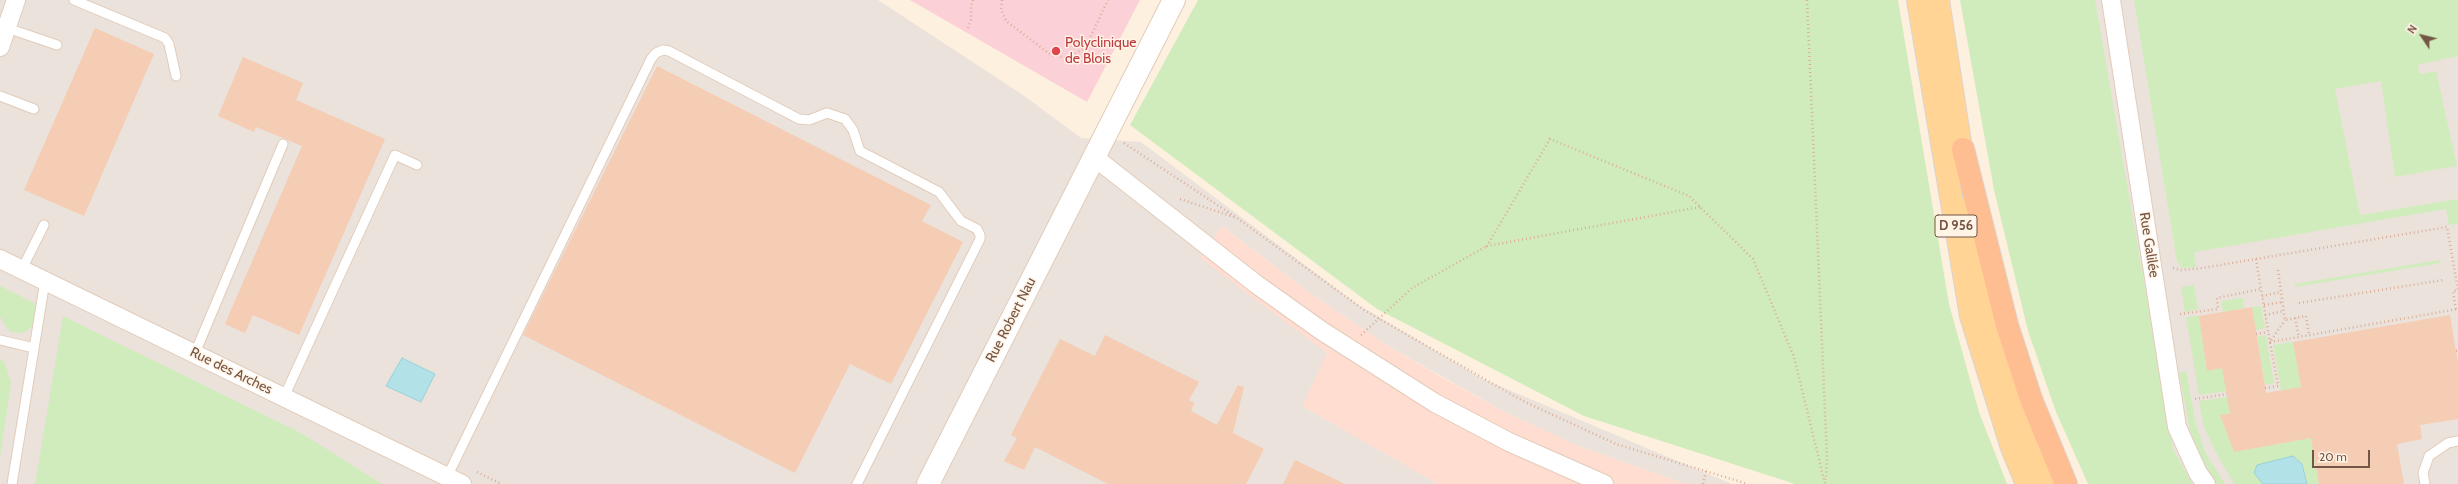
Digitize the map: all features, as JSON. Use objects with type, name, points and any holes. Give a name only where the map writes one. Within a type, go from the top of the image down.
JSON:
[{"type":"highway","name":"D 956","points":[[1963,150],[2007,324],[2031,400],[2066,484]]},
{"type":"main road","name":"D 956","points":[[1918,0],[1971,316],[2012,448],[2026,484]]},
{"type":"main road","name":"D 956","points":[[1938,0],[1963,150],[1970,220],[1984,291],[2021,423],[2044,484]]},
{"type":"street","points":[[0,47],[16,0]]},
{"type":"street","name":"Rue Robert Nau","points":[[928,484],[1174,0]]},
{"type":"street","name":"Rue Galilée","points":[[2111,0],[2178,427],[2198,473],[2206,484]]},
{"type":"street","points":[[1094,157],[1256,284],[1347,347],[1435,403],[1509,442],[1604,484]]},
{"type":"street","name":"Rue des Arches","points":[[0,259],[284,397],[460,477]]},
{"type":"lane","points":[[74,0],[165,38],[169,44],[176,76]]},
{"type":"lane","points":[[7,28],[57,45]]},
{"type":"lane","points":[[460,477],[650,59],[656,53],[663,50],[798,119],[809,120],[827,114],[845,119],[853,130],[860,152],[939,192],[961,221],[977,229],[980,235],[980,239],[857,484]]},
{"type":"lane","points":[[0,96],[34,109]]},
{"type":"lane","points":[[195,353],[283,144]]},
{"type":"lane","points":[[284,397],[395,155],[416,165]]},
{"type":"lane","points":[[22,269],[44,225]]},
{"type":"lane","points":[[12,484],[45,281]]},
{"type":"lane","points":[[0,340],[34,348]]},
{"type":"lane","points":[[2425,484],[2423,473],[2429,456],[2448,443],[2458,441]]},
{"type":"path","points":[[968,28],[971,20],[971,6],[973,0]]},
{"type":"path","points":[[1002,0],[1001,9],[1006,21],[1051,55],[1067,58],[1085,48],[1108,0]]},
{"type":"path","points":[[1488,246],[1550,139],[1689,196],[1753,259],[1794,357],[1825,484],[1827,458],[1806,0]]},
{"type":"path","points":[[1120,140],[1237,218],[1379,319],[1523,401],[1616,444],[1748,484]]},
{"type":"path","points":[[1150,202],[1164,197],[1174,197],[1237,218]]},
{"type":"path","points":[[1347,347],[1412,288],[1488,246],[1700,207]]},
{"type":"path","points":[[2173,268],[2181,270],[2256,259],[2447,227],[2458,290],[2453,291],[2457,310],[2270,342]]},
{"type":"path","points":[[2256,259],[2278,386],[2265,388]]},
{"type":"path","points":[[2270,342],[2285,320],[2278,270]]},
{"type":"path","points":[[2299,303],[2443,280]]},
{"type":"path","points":[[2180,314],[2218,309],[2217,298],[2261,289]]},
{"type":"path","points":[[2262,296],[2281,292]]},
{"type":"path","points":[[2264,305],[2283,302]]},
{"type":"path","points":[[2265,315],[2284,311]]},
{"type":"path","points":[[2285,320],[2306,316],[2309,335]]},
{"type":"path","points":[[2296,318],[2299,337]]},
{"type":"path","points":[[2256,334],[2268,332]]},
{"type":"path","points":[[2195,399],[2227,394]]},
{"type":"path","points":[[1702,484],[1706,471]]},
{"type":"path","points":[[460,477],[501,484]]},
{"type":"shaded area","points":[[0,0],[878,0],[1023,95],[1081,138],[1141,142],[1357,304],[1483,379],[1732,484],[1686,484],[1576,445],[1503,411],[1393,349],[1310,293],[1222,226],[1200,258],[1327,353],[1302,406],[1438,484],[0,484]]},
{"type":"shaded area","name":"Polyclinique de Blois","points":[[910,0],[1140,0],[1087,102]]},
{"type":"shaded area","points":[[2009,0],[2458,0],[2458,484],[2122,484]]},
{"type":"shaded area","points":[[1222,226],[1310,293],[1393,349],[1443,378],[1503,411],[1576,445],[1686,484],[1438,484],[1428,479],[1302,406],[1199,257]]},
{"type":"green space","points":[[1198,0],[1898,0],[1949,304],[1979,412],[2007,484],[1795,484],[1584,416],[1377,309],[1130,125]]},
{"type":"green space","points":[[1960,0],[2095,0],[2173,449],[2192,484],[2088,484],[2056,412],[2028,331],[1994,190]]},
{"type":"green space","points":[[2134,0],[2458,0],[2458,56],[2417,65],[2420,74],[2436,71],[2457,166],[2395,177],[2381,81],[2335,89],[2360,215],[2458,199],[2458,224],[2449,225],[2446,209],[2194,252],[2196,267],[2182,268],[2177,262]]},
{"type":"green space","points":[[2440,260],[2441,263],[2295,287],[2295,284]]},
{"type":"green space","points":[[2194,285],[2198,309],[2185,312],[2181,287]]},
{"type":"green space","points":[[0,286],[36,304],[33,325],[24,333],[10,332],[0,317]]},
{"type":"green space","points":[[2243,298],[2244,308],[2223,312],[2221,301]]},
{"type":"green space","points":[[2261,306],[2265,328],[2256,330],[2252,307]]},
{"type":"green space","points":[[63,316],[301,433],[382,484],[35,484]]},
{"type":"green space","points":[[2199,316],[2207,370],[2222,368],[2227,391],[2199,395],[2186,317]]},
{"type":"green space","points":[[2266,335],[2274,383],[2265,385],[2257,337]]},
{"type":"green space","points":[[2293,342],[2301,387],[2281,391],[2273,345]]},
{"type":"green space","points":[[0,358],[5,363],[11,383],[0,458]]},
{"type":"green space","points":[[2186,371],[2196,425],[2206,454],[2225,484],[2217,484],[2199,455],[2190,430],[2179,373]]},
{"type":"green space","points":[[2228,397],[2230,414],[2220,415],[2234,452],[2311,438],[2319,484],[2307,484],[2302,464],[2254,473],[2263,484],[2234,484],[2213,447],[2204,427],[2199,401]]},
{"type":"water","points":[[402,358],[435,374],[421,402],[386,386]]},
{"type":"water","points":[[2293,456],[2302,464],[2307,484],[2263,484],[2254,473],[2257,465]]},
{"type":"building","points":[[95,28],[154,54],[84,216],[24,190]]},
{"type":"building","points":[[243,57],[303,83],[296,100],[385,139],[299,335],[253,315],[245,333],[225,324],[302,146],[256,127],[254,132],[218,116]]},
{"type":"building","points":[[657,66],[931,205],[922,221],[963,242],[891,384],[850,364],[795,473],[523,335]]},
{"type":"building","points":[[2252,307],[2266,393],[2301,387],[2293,342],[2450,315],[2458,364],[2458,419],[2420,425],[2422,439],[2397,444],[2404,484],[2319,484],[2311,438],[2234,452],[2220,415],[2230,414],[2222,368],[2207,371],[2199,316]]},
{"type":"building","points":[[1105,335],[1199,382],[1189,400],[1194,403],[1191,411],[1217,425],[1238,385],[1244,387],[1233,433],[1264,449],[1246,484],[1108,484],[1035,447],[1024,470],[1004,461],[1017,438],[1011,435],[1060,339],[1095,356]]},
{"type":"building","points":[[1295,460],[1345,484],[1283,484]]},
{"type":"place","name":"Polyclinique de Blois","points":[[1056,51]]}]
